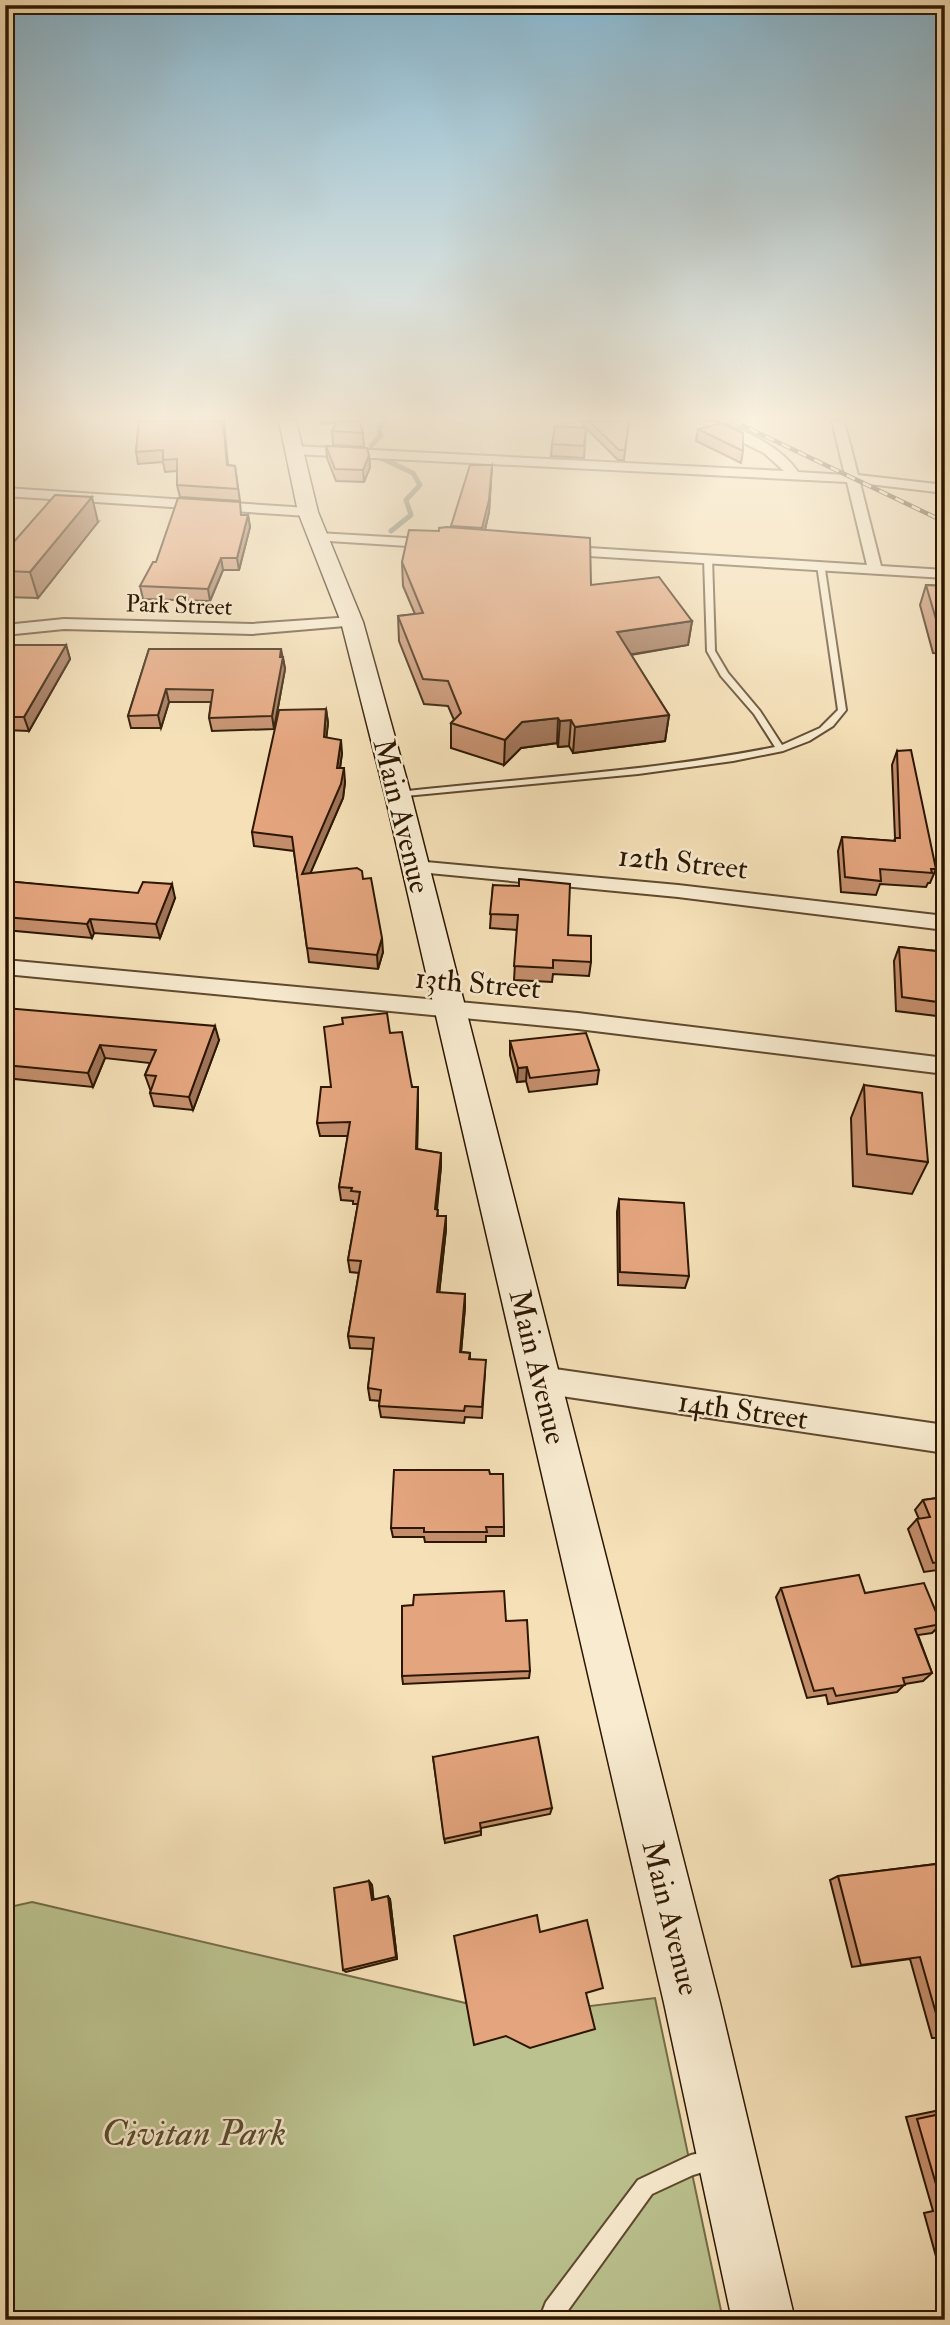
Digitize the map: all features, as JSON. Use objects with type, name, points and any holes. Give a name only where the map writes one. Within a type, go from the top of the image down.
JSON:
[{"type":"main road","name":"Main Avenue","points":[[315,530],[352,622],[398,795],[541,1380],[764,2320]]},
{"type":"street","points":[[346,530],[454,544]]},
{"type":"street","points":[[866,530],[874,569]]},
{"type":"street","points":[[546,549],[945,573]]},
{"type":"street","name":"Park Street","points":[[5,630],[64,624],[252,629],[352,622]]},
{"type":"street","name":"12th Street","points":[[415,867],[678,891],[945,923]]},
{"type":"street","name":"13th Street","points":[[5,967],[578,1021],[945,1066]]},
{"type":"street","name":"14th Street","points":[[541,1380],[945,1439]]},
{"type":"lane","points":[[708,558],[712,651],[724,674],[757,713],[780,749]]},
{"type":"lane","points":[[398,795],[645,770],[780,749],[816,735],[835,722],[842,710],[821,565]]},
{"type":"lane","points":[[550,2320],[554,2310],[645,2186],[691,2165],[726,2156]]},
{"type":"green space","name":"Civitan Park","points":[[32,1902],[517,2015],[655,1998],[723,2320],[5,2320],[5,1908]]},
{"type":"building","points":[[25,530],[65,530],[30,572],[5,571],[5,552]]},
{"type":"building","points":[[167,530],[244,530],[237,558],[221,558],[208,589],[140,586],[153,562],[156,562]]},
{"type":"building","points":[[409,530],[480,530],[590,538],[591,585],[659,577],[692,621],[617,632],[669,715],[575,727],[571,720],[560,721],[558,718],[522,722],[505,740],[451,723],[461,713],[448,681],[423,679],[398,616],[423,613],[402,562]]},
{"type":"building","points":[[926,585],[945,586],[945,634],[940,633]]},
{"type":"building","points":[[15,645],[66,645],[24,717],[5,717],[5,648],[13,648]]},
{"type":"building","points":[[149,649],[281,649],[280,657],[283,657],[272,716],[209,718],[213,690],[166,689],[158,715],[128,716]]},
{"type":"building","points":[[326,709],[324,737],[341,740],[337,768],[344,768],[341,784],[302,874],[357,868],[362,871],[363,879],[371,878],[382,938],[377,955],[307,948],[292,837],[252,832],[279,710]]},
{"type":"building","points":[[911,750],[936,869],[931,869],[932,873],[880,869],[881,881],[845,877],[842,837],[895,841],[895,838],[900,838],[897,751]]},
{"type":"building","points":[[519,879],[570,884],[568,935],[591,936],[591,962],[553,960],[553,968],[514,966],[518,915],[490,914],[493,885],[519,886]]},
{"type":"building","points":[[5,881],[138,893],[143,882],[172,884],[156,924],[90,919],[87,924],[5,917]]},
{"type":"building","points":[[899,947],[945,952],[945,1003],[902,997]]},
{"type":"building","points":[[5,1008],[215,1026],[189,1097],[150,1093],[156,1076],[145,1075],[156,1050],[100,1045],[88,1073],[5,1065]]},
{"type":"building","points":[[387,1013],[390,1033],[402,1032],[412,1087],[418,1087],[416,1149],[441,1153],[435,1209],[438,1210],[437,1216],[446,1216],[437,1292],[465,1294],[460,1352],[470,1353],[469,1359],[486,1360],[482,1407],[465,1406],[464,1411],[379,1406],[381,1390],[368,1388],[374,1338],[348,1336],[361,1261],[348,1260],[360,1192],[339,1187],[350,1122],[317,1123],[321,1087],[331,1087],[324,1027],[343,1024],[342,1018]]},
{"type":"building","points":[[586,1033],[599,1070],[530,1078],[527,1067],[518,1068],[510,1041]]},
{"type":"building","points":[[864,1085],[922,1093],[928,1162],[867,1154]]},
{"type":"building","points":[[619,1199],[684,1203],[689,1276],[620,1272]]},
{"type":"building","points":[[394,1470],[489,1470],[490,1474],[503,1474],[504,1527],[486,1527],[487,1532],[424,1532],[424,1528],[391,1528]]},
{"type":"building","points":[[945,1497],[945,1561],[933,1563],[917,1519],[930,1517],[923,1500]]},
{"type":"building","points":[[859,1575],[865,1593],[924,1583],[941,1624],[915,1629],[932,1673],[903,1678],[905,1685],[836,1696],[833,1688],[814,1691],[781,1588]]},
{"type":"building","points":[[504,1591],[506,1621],[527,1620],[530,1671],[402,1676],[402,1606],[413,1605],[414,1595]]},
{"type":"building","points":[[538,1737],[552,1808],[480,1823],[481,1831],[444,1839],[433,1757]]},
{"type":"building","points":[[945,1863],[943,2038],[920,1957],[861,1965],[838,1876]]},
{"type":"building","points":[[369,1881],[372,1900],[388,1896],[396,1957],[343,1970],[334,1888]]},
{"type":"building","points":[[537,1915],[540,1932],[587,1920],[603,1988],[586,1993],[595,2029],[530,2048],[506,2036],[474,2045],[454,1936]]},
{"type":"building","points":[[945,2113],[945,2215],[917,2119]]},
{"type":"building","points":[[945,2215],[945,2250],[936,2218]]}]
